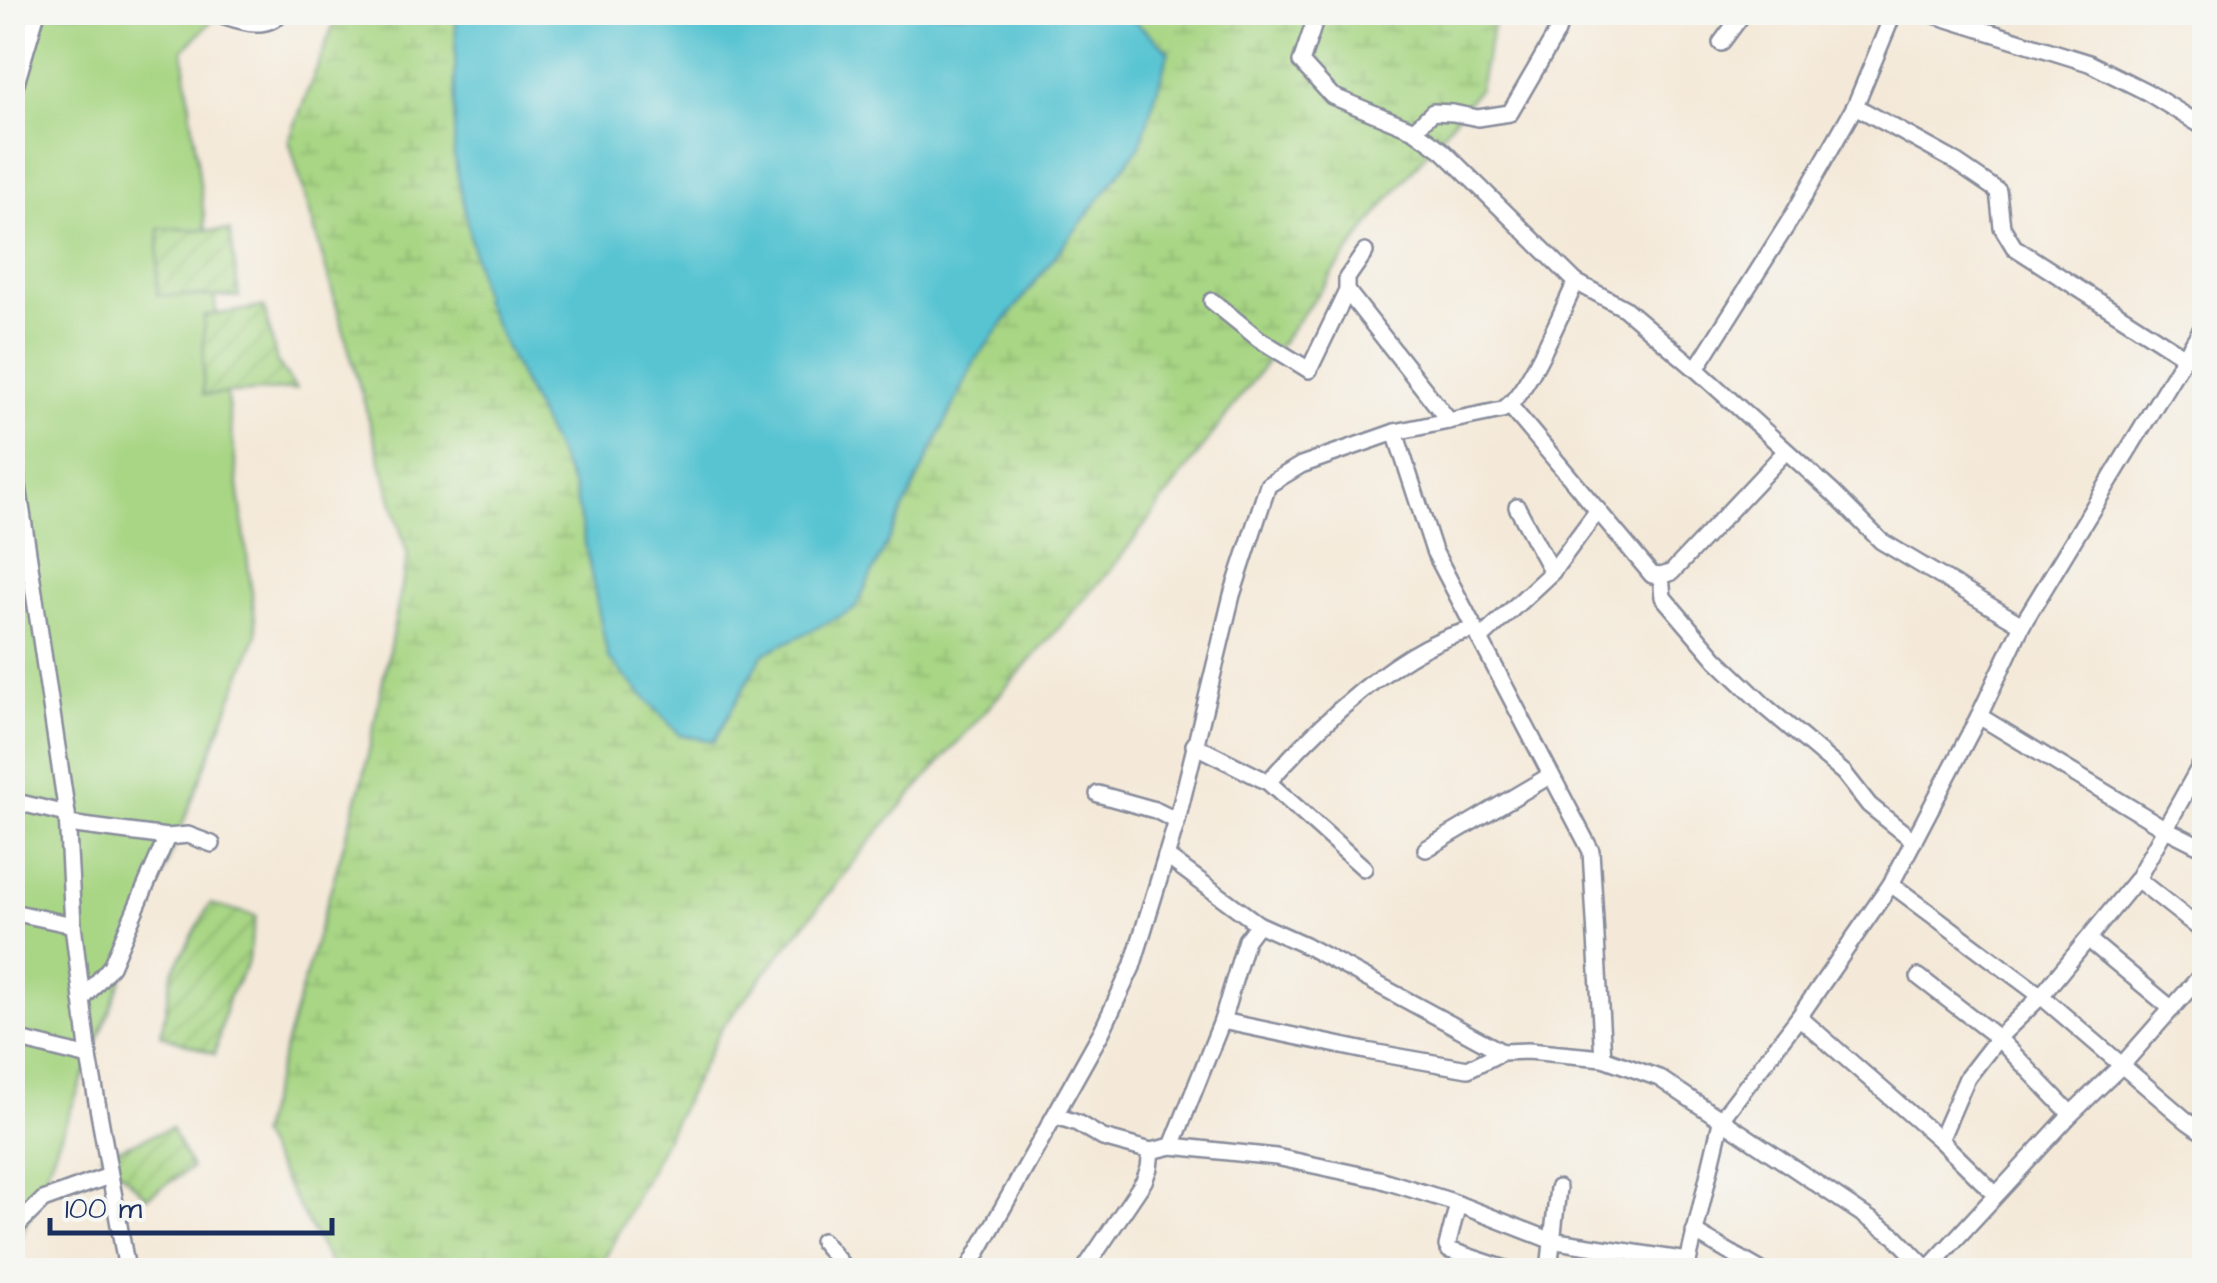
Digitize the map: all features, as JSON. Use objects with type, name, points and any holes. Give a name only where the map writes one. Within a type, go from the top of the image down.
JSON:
[{"type":"street","points":[[12,97],[38,12]]},
{"type":"street","points":[[212,12],[260,25],[275,20],[282,12]]},
{"type":"street","points":[[1318,12],[1301,62],[1332,96],[1414,130],[1442,151],[1576,282],[1624,308],[1696,369],[1881,541],[2022,625]]},
{"type":"street","points":[[1414,130],[1433,112],[1478,118],[1510,112],[1556,34],[1564,12]]},
{"type":"street","points":[[1721,43],[1744,12]]},
{"type":"street","points":[[1696,369],[1792,217],[1854,106],[1894,12]]},
{"type":"street","points":[[1925,12],[2089,63],[2204,126]]},
{"type":"street","points":[[1854,106],[1998,191],[2002,228],[2014,247],[2185,358]]},
{"type":"street","points":[[1212,301],[1258,339],[1309,370],[1347,291],[1347,278],[1365,252]]},
{"type":"street","points":[[968,1270],[1120,997],[1177,821],[1232,594],[1268,485],[1301,465],[1396,432],[1510,406],[1524,388],[1576,282]]},
{"type":"street","points":[[1347,291],[1450,422]]},
{"type":"street","points":[[1056,1116],[1077,1122],[1103,1138],[1150,1151],[1172,1146],[1276,1157],[1379,1179],[1550,1240],[1687,1266],[1722,1118],[1799,1017],[1891,884],[2022,625],[2204,325]]},
{"type":"street","points":[[1510,406],[1652,575],[1672,572],[1785,452]]},
{"type":"street","points":[[1396,432],[1434,552],[1591,851],[1603,1058]]},
{"type":"street","points":[[12,445],[67,819],[73,925],[88,1057],[126,1270]]},
{"type":"street","points":[[1518,507],[1552,572]]},
{"type":"street","points":[[1268,782],[1317,730],[1368,688],[1448,636],[1478,635],[1552,572],[1598,510]]},
{"type":"street","points":[[1661,576],[1662,597],[1716,659],[1844,772],[1869,805],[1914,841]]},
{"type":"street","points":[[1979,716],[2204,848]]},
{"type":"street","points":[[1194,745],[1268,782],[1364,868]]},
{"type":"street","points":[[1940,1140],[1967,1078],[1998,1038],[2089,940],[2136,879],[2204,759]]},
{"type":"street","points":[[1426,849],[1552,775]]},
{"type":"street","points":[[1098,794],[1177,821]]},
{"type":"street","points":[[12,801],[67,819],[168,837],[188,835],[212,844]]},
{"type":"street","points":[[82,1000],[111,966],[168,837]]},
{"type":"street","points":[[1166,856],[1258,924],[1502,1052],[1603,1058],[1659,1078],[1896,1236],[1928,1270],[2070,1114],[2122,1066],[2201,982]]},
{"type":"street","points":[[2136,879],[2204,932]]},
{"type":"street","points":[[1891,884],[2041,996],[2204,1132]]},
{"type":"street","points":[[12,912],[73,925]]},
{"type":"street","points":[[1172,1146],[1222,1021],[1246,940],[1258,924]]},
{"type":"street","points":[[2089,940],[2172,1009]]},
{"type":"street","points":[[1918,977],[1998,1038],[2070,1114]]},
{"type":"street","points":[[1799,1017],[1940,1140],[1995,1194]]},
{"type":"street","points":[[1222,1021],[1468,1069],[1502,1052]]},
{"type":"street","points":[[12,1038],[88,1057]]},
{"type":"street","points":[[1084,1270],[1144,1181],[1150,1151]]},
{"type":"street","points":[[12,1232],[43,1200],[108,1176]]},
{"type":"street","points":[[1548,1270],[1558,1188]]},
{"type":"street","points":[[1458,1204],[1450,1250],[1509,1270]]},
{"type":"street","points":[[1694,1232],[1760,1270]]},
{"type":"street","points":[[822,1241],[846,1270]]},
{"type":"green space","points":[[13,13],[220,13],[183,50],[257,634],[13,1257]]},
{"type":"green space","points":[[338,13],[1496,13],[1479,88],[1382,208],[1117,562],[874,837],[721,1029],[599,1270],[339,1270],[330,1264],[259,1135],[364,775],[408,556],[289,140]]},
{"type":"green space","points":[[159,228],[230,231],[239,297],[157,295]]},
{"type":"green space","points":[[264,307],[277,362],[296,389],[203,395],[204,316]]},
{"type":"green space","points":[[210,904],[256,916],[247,964],[228,998],[215,1054],[161,1035],[172,973]]},
{"type":"green space","points":[[171,1128],[191,1168],[147,1197],[102,1155]]},
{"type":"water","points":[[464,12],[1125,13],[1169,51],[1140,146],[976,359],[855,609],[763,654],[714,741],[680,735],[608,658],[574,489],[483,300],[454,157],[456,22]]}]
